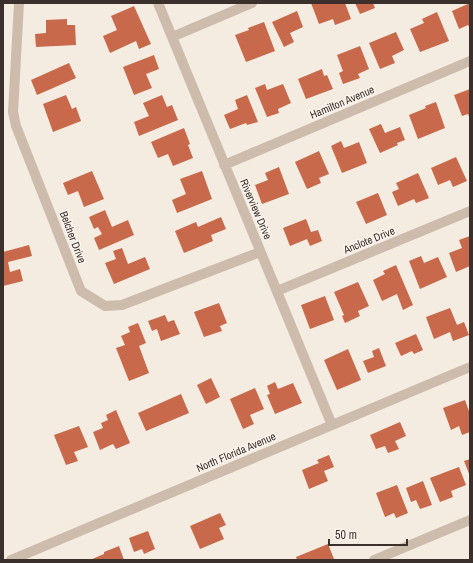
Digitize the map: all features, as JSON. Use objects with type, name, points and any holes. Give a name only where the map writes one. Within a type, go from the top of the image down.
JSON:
[{"type":"street","name":"Belcher Drive","points":[[19,3],[13,112],[16,126],[81,291],[105,306],[122,305],[260,252]]},
{"type":"street","name":"Riverview Drive","points":[[158,3],[332,424]]},
{"type":"street","points":[[172,37],[252,3]]},
{"type":"street","name":"Hamilton Avenue","points":[[224,165],[470,61]]},
{"type":"street","name":"Anclote Drive","points":[[277,291],[470,211]]},
{"type":"street","name":"North Florida Avenue","points":[[11,560],[470,367]]},
{"type":"street","points":[[374,560],[470,520]]},
{"type":"building","points":[[311,3],[345,3],[351,19],[335,25],[333,19],[319,24]]},
{"type":"building","points":[[355,3],[373,3],[375,8],[360,14]]},
{"type":"building","points":[[470,3],[470,28],[468,25],[459,29],[452,11]]},
{"type":"building","points":[[134,6],[151,44],[139,49],[136,41],[110,53],[103,36],[117,30],[111,16]]},
{"type":"building","points":[[297,11],[303,27],[290,33],[294,42],[284,47],[272,22]]},
{"type":"building","points":[[437,12],[449,41],[420,52],[410,29],[424,23],[422,19]]},
{"type":"building","points":[[67,19],[67,25],[75,25],[76,45],[36,47],[35,34],[46,33],[46,20]]},
{"type":"building","points":[[264,22],[275,51],[246,62],[235,35]]},
{"type":"building","points":[[396,32],[404,50],[392,56],[395,63],[380,69],[369,43]]},
{"type":"building","points":[[360,46],[369,69],[358,74],[360,78],[343,84],[339,73],[343,71],[337,55]]},
{"type":"building","points":[[154,55],[159,69],[146,74],[152,88],[134,95],[123,67]]},
{"type":"building","points":[[69,63],[76,78],[37,95],[31,80]]},
{"type":"building","points":[[322,69],[324,76],[327,75],[333,89],[306,99],[298,79]]},
{"type":"building","points":[[265,84],[267,90],[283,84],[291,103],[278,109],[279,113],[267,117],[255,88]]},
{"type":"building","points":[[470,89],[470,119],[468,114],[462,116],[454,95]]},
{"type":"building","points":[[66,95],[72,109],[76,107],[81,121],[53,132],[43,104]]},
{"type":"building","points":[[162,95],[167,107],[172,105],[178,120],[139,136],[134,122],[149,116],[143,103]]},
{"type":"building","points":[[247,95],[258,122],[247,125],[246,123],[230,129],[224,115],[238,109],[235,100]]},
{"type":"building","points":[[436,102],[445,128],[418,139],[409,115]]},
{"type":"building","points":[[381,124],[385,133],[400,127],[405,140],[397,143],[398,145],[380,153],[369,129]]},
{"type":"building","points":[[184,128],[193,158],[173,166],[168,154],[158,158],[151,142]]},
{"type":"building","points":[[341,141],[344,148],[359,142],[367,163],[342,173],[331,146]]},
{"type":"building","points":[[319,151],[329,174],[319,178],[321,183],[307,189],[295,162]]},
{"type":"building","points":[[456,157],[467,181],[453,187],[450,180],[438,185],[431,168]]},
{"type":"building","points":[[279,167],[289,194],[262,204],[255,185],[268,180],[265,173]]},
{"type":"building","points":[[92,171],[104,199],[84,207],[78,191],[68,195],[63,183]]},
{"type":"building","points":[[202,171],[212,199],[177,213],[172,200],[186,194],[180,179]]},
{"type":"building","points":[[418,173],[429,198],[416,203],[414,199],[398,206],[392,192],[399,189],[396,183]]},
{"type":"building","points":[[378,193],[387,215],[366,224],[356,202]]},
{"type":"building","points":[[105,210],[112,227],[128,220],[134,235],[99,250],[94,238],[102,234],[98,227],[94,229],[89,217]]},
{"type":"building","points":[[221,217],[226,229],[211,235],[213,241],[184,253],[175,231],[196,222],[198,227]]},
{"type":"building","points":[[306,219],[311,232],[318,230],[322,241],[310,246],[307,239],[290,246],[283,228]]},
{"type":"building","points":[[470,236],[470,266],[456,272],[449,253],[462,248],[459,240]]},
{"type":"building","points":[[29,245],[32,256],[8,262],[10,272],[20,269],[23,281],[3,286],[3,252]]},
{"type":"building","points":[[122,248],[128,264],[145,257],[150,269],[114,284],[105,263],[116,259],[113,251]]},
{"type":"building","points":[[421,256],[424,263],[438,257],[447,277],[420,289],[409,261]]},
{"type":"building","points":[[396,265],[413,305],[403,310],[397,294],[382,301],[373,280],[385,274],[383,271]]},
{"type":"building","points":[[358,282],[369,306],[358,311],[360,316],[345,323],[342,316],[344,315],[334,292]]},
{"type":"building","points":[[325,296],[334,320],[310,329],[301,305]]},
{"type":"building","points":[[219,303],[227,323],[220,326],[222,331],[204,337],[194,312]]},
{"type":"building","points":[[450,308],[457,325],[464,322],[469,335],[453,341],[450,332],[434,339],[426,317]]},
{"type":"building","points":[[165,315],[168,322],[174,320],[180,334],[161,341],[157,329],[152,331],[148,321]]},
{"type":"building","points":[[138,323],[146,343],[139,346],[149,373],[129,381],[116,348],[125,345],[121,336],[130,332],[128,327]]},
{"type":"building","points":[[416,334],[423,350],[414,354],[412,351],[401,356],[395,343]]},
{"type":"building","points":[[379,348],[386,366],[368,373],[363,361],[374,357],[372,351]]},
{"type":"building","points":[[348,349],[361,380],[337,390],[324,360]]},
{"type":"building","points":[[211,378],[220,397],[206,404],[197,385]]},
{"type":"building","points":[[275,382],[278,389],[293,383],[302,403],[275,414],[267,395],[270,394],[267,386]]},
{"type":"building","points":[[255,388],[264,409],[250,415],[254,424],[243,429],[230,399]]},
{"type":"building","points":[[181,394],[189,413],[146,431],[138,413]]},
{"type":"building","points":[[465,400],[470,414],[470,432],[462,435],[459,426],[451,430],[443,408]]},
{"type":"building","points":[[116,410],[130,443],[116,449],[113,444],[100,450],[93,432],[103,428],[101,423],[108,420],[106,415]]},
{"type":"building","points":[[400,422],[406,436],[395,441],[399,449],[388,453],[385,446],[376,449],[370,435]]},
{"type":"building","points":[[79,426],[88,447],[74,452],[78,461],[66,465],[54,435]]},
{"type":"building","points":[[329,455],[334,467],[324,471],[328,481],[309,489],[302,470],[319,463],[317,460]]},
{"type":"building","points":[[470,459],[470,476],[464,461]]},
{"type":"building","points":[[459,467],[466,485],[451,491],[453,497],[440,502],[430,478]]},
{"type":"building","points":[[423,481],[432,505],[420,509],[416,500],[411,502],[406,488]]},
{"type":"building","points":[[397,485],[408,513],[396,518],[394,513],[385,517],[376,493]]},
{"type":"building","points":[[220,513],[226,525],[219,528],[224,539],[200,549],[190,526]]},
{"type":"building","points":[[148,531],[155,549],[144,554],[142,549],[134,552],[129,538]]},
{"type":"building","points":[[328,544],[334,559],[297,560],[296,557]]},
{"type":"building","points":[[119,546],[124,560],[90,560],[104,554],[104,552]]}]
